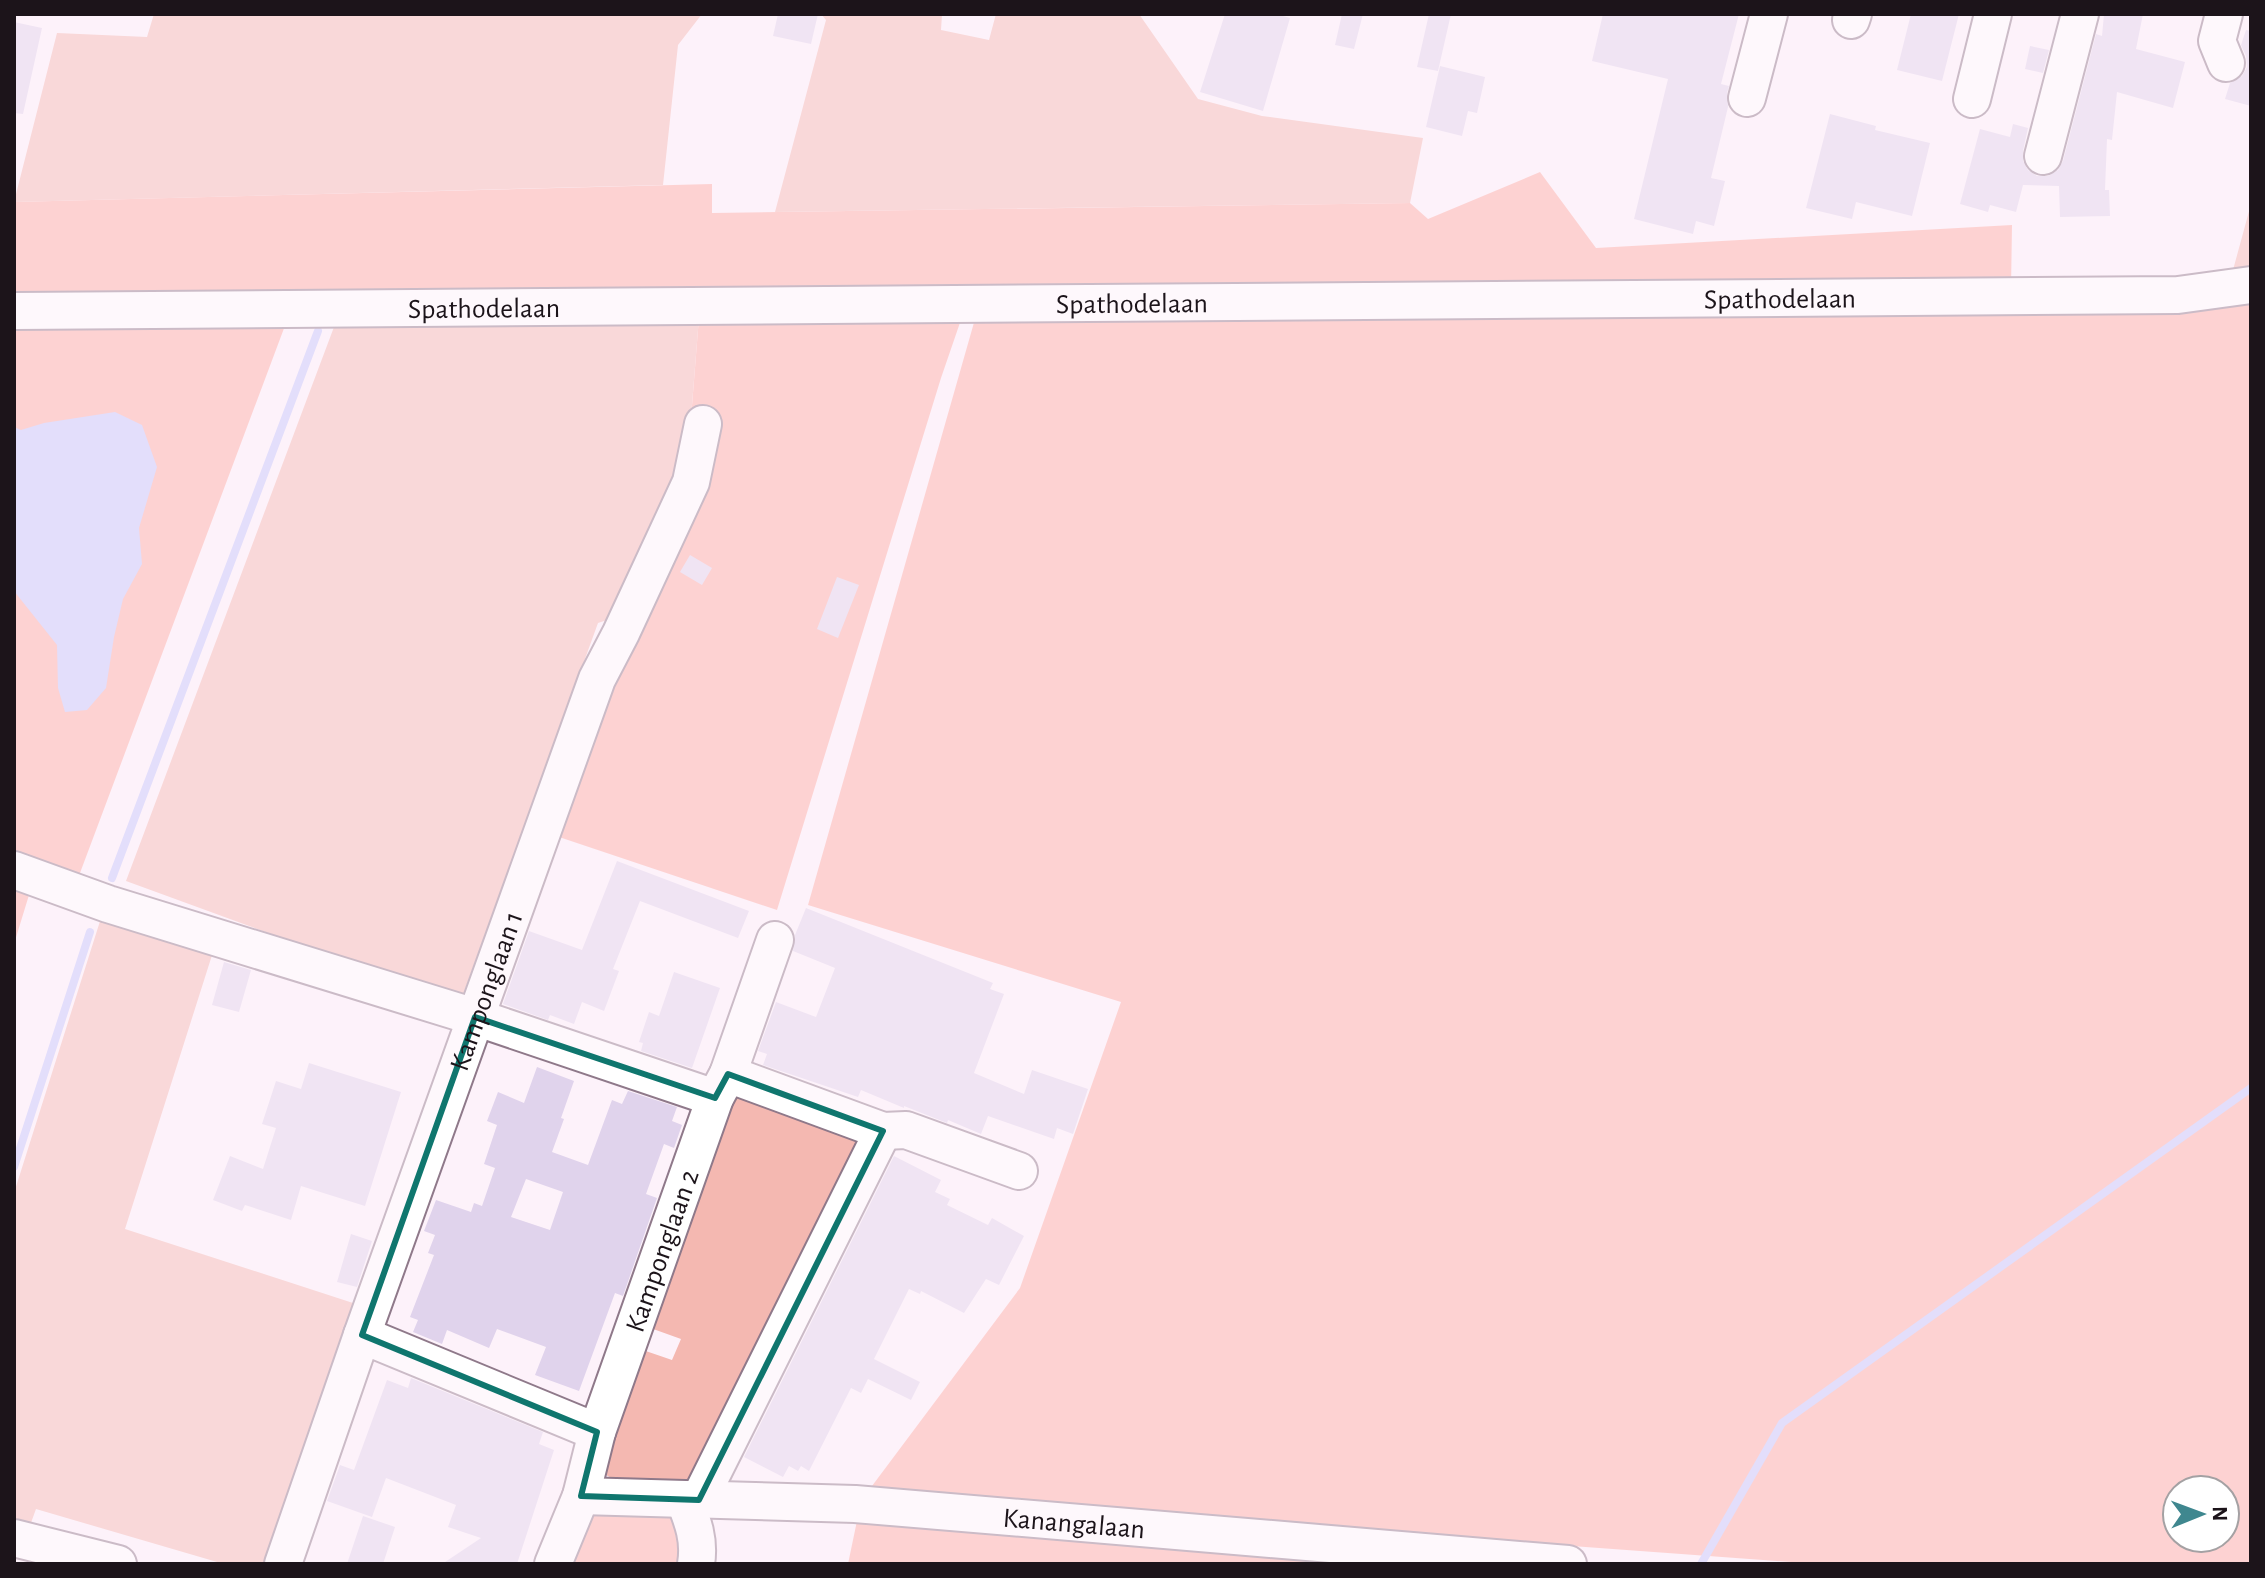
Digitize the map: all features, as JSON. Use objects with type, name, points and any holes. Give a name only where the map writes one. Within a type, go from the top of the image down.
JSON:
[{"type":"street","points":[[1747,98],[1769,14]]},
{"type":"street","points":[[1972,99],[1993,14]]},
{"type":"street","points":[[2043,156],[2080,14]]},
{"type":"street","points":[[2224,14],[2217,41],[2226,63]]},
{"type":"street","name":"Spathodelaan","points":[[14,311],[2162,296],[2251,285]]},
{"type":"street","name":"Kamponglaan 1","points":[[283,1564],[597,679],[691,482],[703,424]]},
{"type":"street","points":[[14,870],[108,904],[475,1017],[883,1131],[906,1130],[1019,1171]]},
{"type":"street","name":"Kamponglaan 2","points":[[553,1564],[581,1496],[597,1432],[775,940]]},
{"type":"street","points":[[696,1564],[698,1552],[692,1500],[883,1131]]},
{"type":"street","points":[[362,1335],[597,1432]]},
{"type":"street","name":"Kanangalaan","points":[[581,1496],[855,1504],[1568,1564]]},
{"type":"street","points":[[14,1538],[57,1557],[118,1564]]},
{"type":"highlighted area","points":[[475,1017],[715,1098],[728,1074],[883,1131],[699,1500],[581,1496],[597,1432],[362,1335]]},
{"type":"shaded area","points":[[154,14],[702,14],[678,45],[663,185],[14,202],[57,33],[147,37]]},
{"type":"shaded area","points":[[821,14],[942,14],[941,30],[989,40],[996,14],[1139,14],[1198,99],[1262,116],[1423,138],[1410,203],[775,212],[826,20]]},
{"type":"shaded area","points":[[1540,172],[1596,248],[2012,225],[2011,289],[14,301],[14,202],[712,184],[712,213],[1410,203],[1428,219]]},
{"type":"shaded area","points":[[2251,204],[2251,278],[2230,281]]},
{"type":"shaded area","points":[[2251,292],[2251,1564],[1818,1564],[866,1494],[1020,1288],[1121,1002],[808,905],[977,312]]},
{"type":"shaded area","points":[[964,311],[777,910],[559,837],[605,683],[695,489],[691,418],[699,317]]},
{"type":"shaded area","points":[[289,315],[77,881],[14,861],[14,319]]},
{"type":"shaded area","points":[[699,317],[689,442],[616,617],[598,623],[460,1003],[126,881],[337,319]]},
{"type":"shaded area","points":[[14,878],[27,881],[29,895],[14,944]]},
{"type":"shaded area","points":[[101,918],[213,952],[125,1229],[353,1303],[263,1564],[224,1564],[36,1509],[28,1531],[14,1528],[14,1193]]},
{"type":"shaded area","points":[[739,1092],[861,1135],[690,1483],[615,1480],[606,1475],[600,1465],[637,1348],[672,1360],[681,1339],[642,1325],[719,1107]]},
{"type":"shaded area","points":[[678,1510],[692,1564],[563,1564],[587,1515]]},
{"type":"shaded area","points":[[858,1516],[1400,1564],[848,1564]]},
{"type":"water","points":[[115,412],[142,425],[157,467],[139,528],[142,564],[123,599],[106,688],[87,710],[65,712],[58,688],[57,645],[14,591],[14,427],[21,430],[44,423]]},
{"type":"building","points":[[778,14],[818,14],[811,44],[773,36]]},
{"type":"building","points":[[1225,14],[1276,14],[1290,18],[1263,111],[1200,92]]},
{"type":"building","points":[[1342,14],[1363,14],[1354,49],[1335,45]]},
{"type":"building","points":[[1429,14],[1451,14],[1438,71],[1417,67]]},
{"type":"building","points":[[1603,14],[1739,14],[1721,84],[1729,86],[1728,107],[1711,178],[1725,181],[1714,226],[1696,221],[1693,234],[1634,219],[1668,79],[1592,61]]},
{"type":"building","points":[[1911,14],[1959,14],[1942,81],[1897,70]]},
{"type":"building","points":[[2104,14],[2143,14],[2136,49],[2185,62],[2173,108],[2117,92],[2112,140],[2107,139],[2105,190],[2109,190],[2110,216],[2060,217],[2059,186],[2023,185],[2016,212],[1990,205],[1988,212],[1960,204],[1980,129],[2010,137],[2013,124],[2028,128],[2023,161],[2028,170],[2037,176],[2048,176],[2058,170],[2096,34],[2102,36]]},
{"type":"building","points":[[14,22],[42,28],[23,114],[14,113]]},
{"type":"building","points":[[2246,30],[2251,31],[2251,106],[2225,99],[2230,83],[2242,76],[2247,67],[2241,45]]},
{"type":"building","points":[[2030,46],[2049,50],[2043,73],[2025,69]]},
{"type":"building","points":[[1440,66],[1485,77],[1477,113],[1468,111],[1462,136],[1426,127]]},
{"type":"building","points":[[1830,114],[1876,126],[1875,130],[1930,143],[1912,216],[1856,202],[1852,219],[1806,208]]},
{"type":"building","points":[[690,555],[712,568],[702,585],[680,572]]},
{"type":"building","points":[[837,577],[859,585],[838,638],[817,629]]},
{"type":"building","points":[[617,861],[749,911],[738,938],[640,901],[613,969],[619,971],[604,1011],[582,1002],[574,1024],[550,1015],[548,1020],[503,1004],[529,931],[582,950]]},
{"type":"building","points":[[806,908],[993,983],[990,989],[1004,994],[974,1073],[1024,1094],[1032,1070],[1088,1089],[1073,1134],[1057,1128],[1054,1139],[988,1116],[981,1134],[861,1090],[858,1097],[763,1065],[767,1054],[758,1051],[776,1002],[816,1017],[835,968],[793,951],[795,935]]},
{"type":"building","points":[[224,962],[251,970],[239,1012],[212,1005]]},
{"type":"building","points":[[674,972],[720,988],[692,1068],[641,1051],[643,1043],[639,1042],[649,1012],[659,1016]]},
{"type":"building","points":[[309,1063],[401,1092],[365,1206],[301,1186],[291,1220],[245,1205],[242,1211],[213,1200],[230,1156],[263,1169],[276,1128],[262,1124],[276,1081],[301,1089]]},
{"type":"building","points":[[537,1067],[574,1081],[552,1152],[588,1165],[612,1100],[622,1104],[628,1091],[677,1107],[672,1121],[682,1125],[674,1148],[664,1144],[646,1194],[657,1198],[623,1296],[615,1293],[579,1391],[535,1375],[546,1347],[497,1329],[489,1348],[447,1330],[442,1344],[413,1332],[418,1320],[410,1317],[434,1255],[428,1253],[435,1235],[424,1231],[436,1200],[471,1212],[474,1203],[482,1206],[495,1168],[484,1164],[497,1125],[487,1121],[498,1092],[524,1103]],"holes":[[[526,1179],[563,1192],[550,1230],[511,1217]]]},
{"type":"building","points":[[894,1156],[941,1180],[935,1192],[950,1199],[947,1205],[988,1225],[992,1218],[1024,1236],[999,1285],[986,1279],[964,1313],[921,1291],[920,1294],[909,1289],[874,1359],[920,1382],[911,1400],[868,1379],[861,1393],[851,1388],[809,1471],[801,1466],[798,1471],[789,1466],[783,1477],[744,1457]]},
{"type":"building","points":[[351,1234],[372,1241],[357,1287],[337,1282]]},
{"type":"building","points":[[411,1378],[543,1432],[539,1444],[554,1450],[517,1564],[442,1564],[481,1538],[448,1527],[456,1505],[386,1478],[372,1517],[327,1501],[340,1465],[354,1470],[387,1380],[408,1388]]},
{"type":"building","points":[[363,1516],[395,1527],[383,1564],[347,1564]]},
{"type":"waterway","points":[[112,878],[318,331]]},
{"type":"waterway","points":[[14,1167],[90,932]]},
{"type":"waterway","points":[[1701,1564],[1782,1423],[2251,1088]]}]
